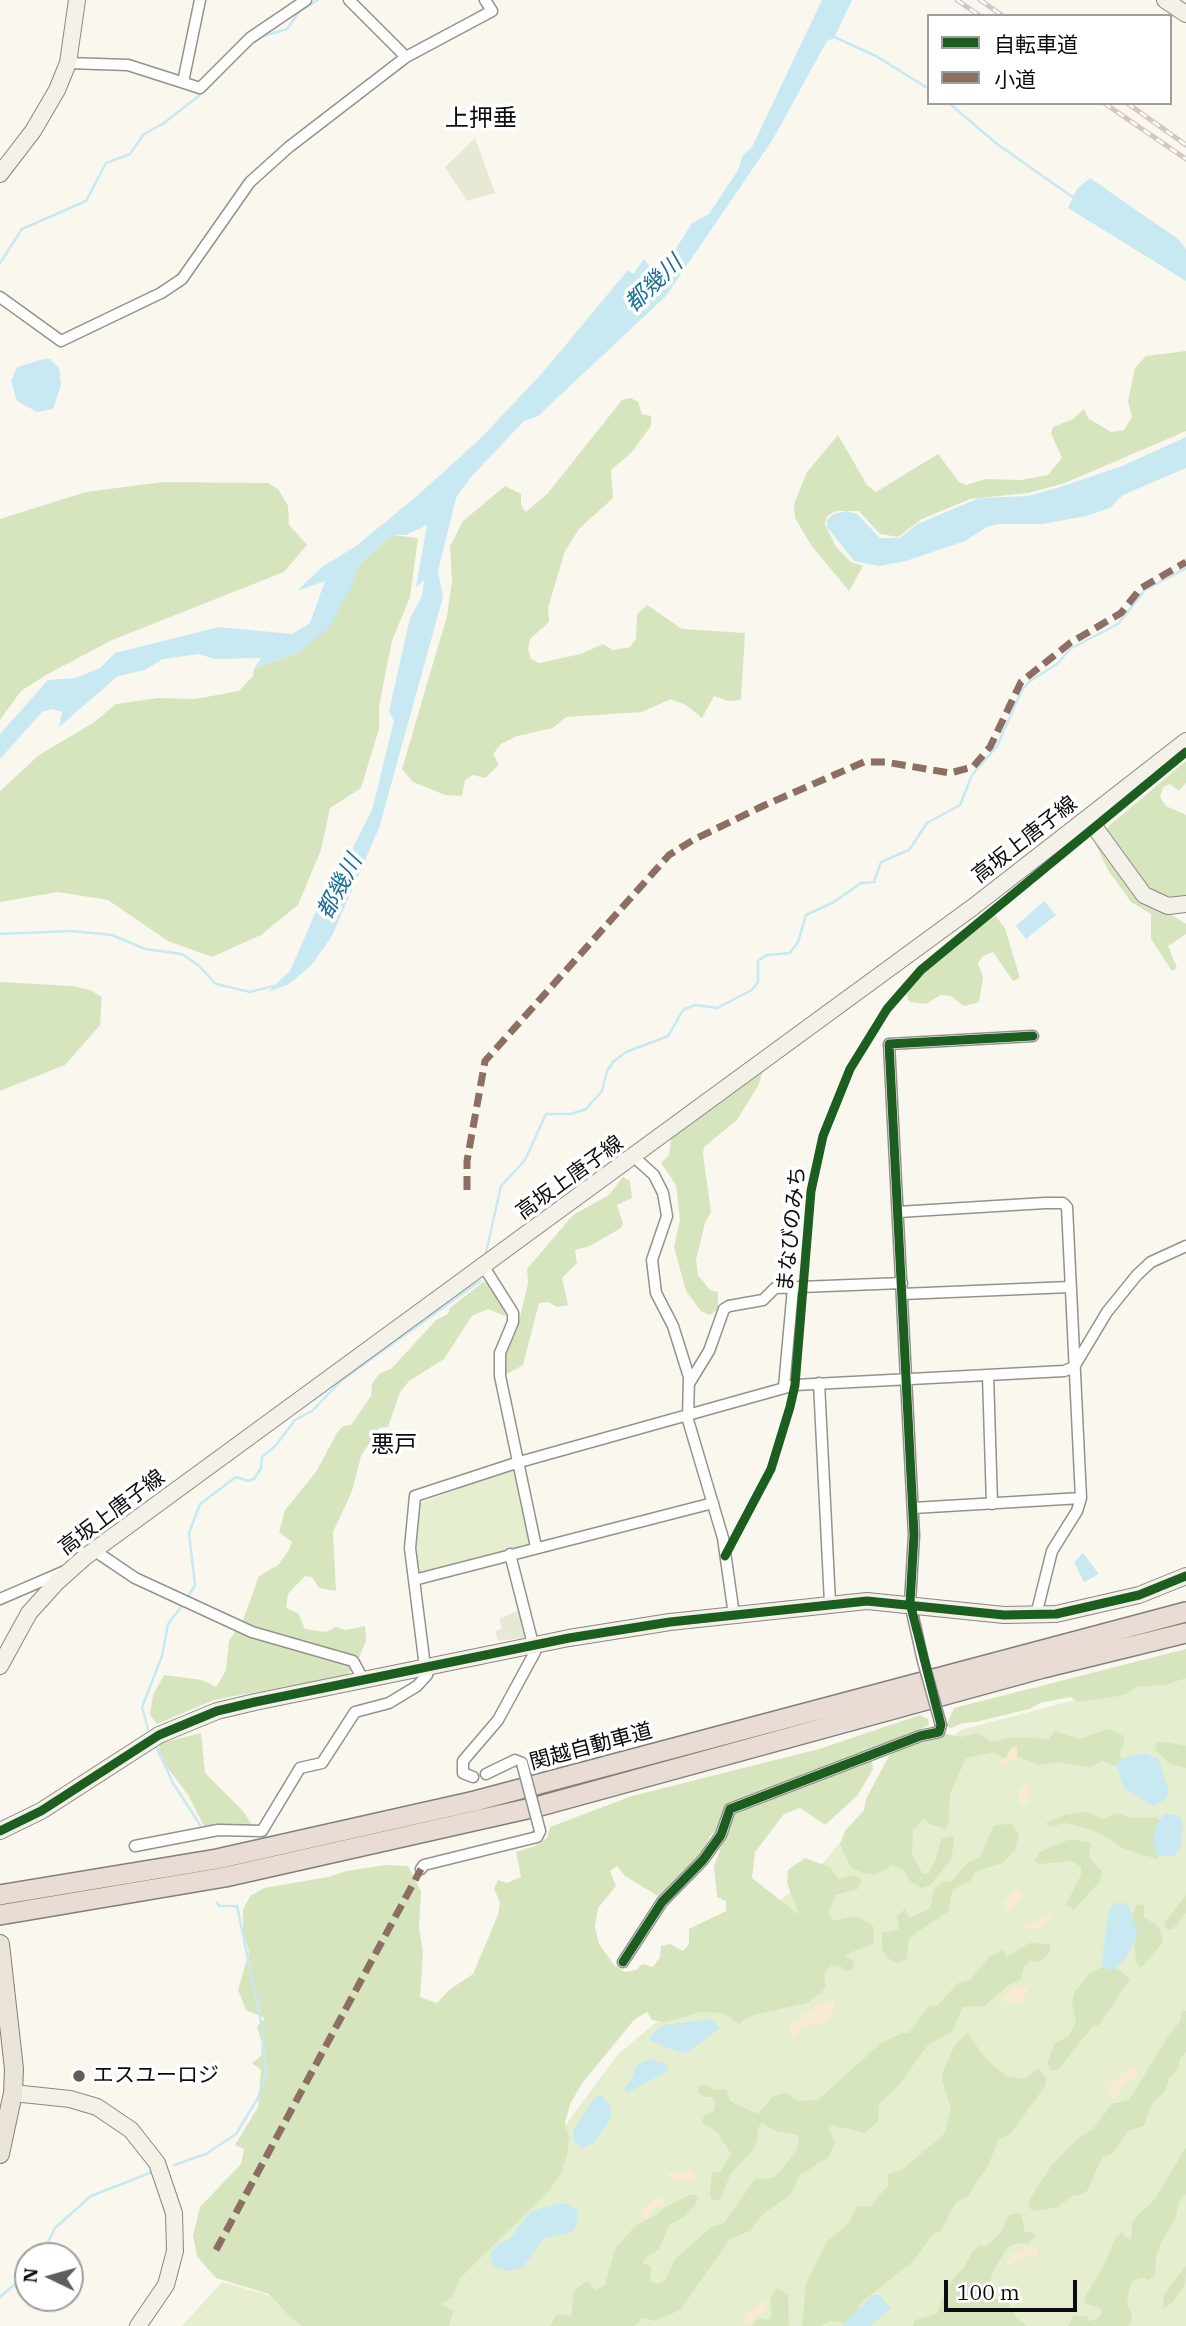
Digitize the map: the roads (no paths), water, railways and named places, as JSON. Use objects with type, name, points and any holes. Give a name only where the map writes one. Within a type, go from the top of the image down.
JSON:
[{"type":"highway","name":"関越自動車道","points":[[0,1895],[217,1859],[475,1801],[1186,1612]]},
{"type":"highway","name":"関越自動車道","points":[[0,1915],[225,1877],[513,1813],[1043,1668],[1186,1633]]},
{"type":"main road","points":[[0,1945],[12,2034],[13,2094],[0,2154]]},
{"type":"street","points":[[0,174],[40,119],[68,63],[77,0]]},
{"type":"street","points":[[183,82],[200,0]]},
{"type":"street","points":[[68,63],[128,65],[200,88],[250,38],[306,0]]},
{"type":"street","points":[[349,0],[406,57]]},
{"type":"street","points":[[0,297],[61,341],[162,293],[182,279],[250,182],[289,147],[406,57],[492,11],[485,0]]},
{"type":"street","points":[[1165,0],[1186,14]]},
{"type":"street","name":"高坂上唐子線","points":[[0,1666],[29,1613],[70,1570],[634,1157],[1088,818],[1186,741]]},
{"type":"street","points":[[1088,818],[1144,895],[1160,903],[1184,909]]},
{"type":"street","points":[[623,1962],[662,1902],[703,1860],[721,1835],[730,1809],[920,1735],[939,1731],[941,1725],[910,1603],[914,1564],[912,1508],[889,1044],[1033,1036]]},
{"type":"street","points":[[634,1157],[654,1175],[663,1193],[667,1216],[653,1253],[656,1293],[673,1326],[690,1381],[687,1414],[723,1538],[734,1615]]},
{"type":"street","points":[[898,1212],[1063,1203],[1067,1207],[1081,1498],[1077,1511],[1052,1551],[1037,1615]]},
{"type":"street","points":[[135,1846],[218,1830],[262,1831],[300,1768],[310,1763],[321,1763],[355,1712],[389,1703],[417,1686],[427,1675],[410,1548],[415,1496],[516,1463],[784,1387],[1064,1371],[1074,1367],[1107,1312],[1137,1275],[1151,1262],[1186,1245]]},
{"type":"street","points":[[484,1267],[513,1312],[513,1322],[498,1363],[516,1463],[536,1547]]},
{"type":"street","points":[[690,1381],[709,1350],[724,1309],[763,1300],[775,1287],[1070,1287]]},
{"type":"street","points":[[784,1387],[793,1287]]},
{"type":"street","points":[[988,1375],[992,1504]]},
{"type":"street","points":[[820,1383],[830,1603]]},
{"type":"street","points":[[912,1508],[1081,1498]]},
{"type":"street","points":[[414,1580],[713,1503]]},
{"type":"street","points":[[95,1551],[135,1578],[252,1632],[353,1661],[363,1679]]},
{"type":"street","points":[[473,1777],[463,1773],[463,1761],[498,1720],[533,1659],[536,1646],[510,1554]]},
{"type":"street","points":[[0,1599],[70,1570]]},
{"type":"street","points":[[0,1831],[41,1811],[136,1748],[182,1724],[216,1711],[363,1679],[657,1624],[830,1603],[910,1603],[1004,1615],[1037,1615],[1096,1607],[1186,1576]]},
{"type":"street","points":[[421,1869],[424,1865],[537,1837],[540,1831],[522,1763],[515,1760],[486,1774]]},
{"type":"street","points":[[13,2094],[70,2099],[97,2107],[131,2130],[157,2163],[172,2205],[175,2251],[166,2285],[138,2326]]},
{"type":"water","points":[[822,0],[852,0],[834,38],[827,41],[773,139],[666,296],[538,416],[524,421],[470,478],[456,498],[438,571],[443,597],[379,828],[332,936],[310,967],[287,985],[268,992],[290,971],[334,870],[342,869],[372,810],[394,721],[389,711],[410,618],[422,596],[424,580],[416,587],[427,525],[406,535],[392,535],[359,565],[350,589],[329,628],[301,651],[254,669],[261,658],[214,659],[199,654],[163,659],[145,670],[118,676],[59,727],[62,712],[52,709],[42,712],[0,759],[0,734],[48,680],[75,678],[100,668],[115,653],[219,627],[292,634],[310,623],[325,581],[297,591],[322,567],[356,546],[418,495],[481,438],[544,371],[628,270],[633,274],[644,259],[656,274],[661,272],[692,223],[709,214],[738,170],[743,155],[752,147]]},
{"type":"water","points":[[1090,178],[1178,239],[1186,249],[1186,281],[1068,208],[1077,189]]},
{"type":"water","points":[[50,359],[59,368],[61,385],[53,409],[37,412],[17,401],[11,381],[17,367]]},
{"type":"water","points":[[1186,437],[1186,468],[1123,495],[1110,508],[1086,516],[1043,524],[998,524],[987,527],[965,541],[906,561],[879,566],[854,561],[827,527],[827,520],[833,514],[847,511],[857,514],[880,538],[900,538],[916,525],[980,498],[1028,496],[1057,488],[1122,466]]},
{"type":"water","points":[[1044,901],[1056,915],[1026,939],[1016,926]]},
{"type":"water","points":[[1083,1553],[1099,1574],[1084,1582],[1074,1562]]},
{"type":"water","points":[[1143,1753],[1158,1758],[1169,1791],[1166,1799],[1153,1806],[1124,1788],[1117,1766],[1121,1759]]},
{"type":"water","points":[[1164,1814],[1179,1815],[1183,1824],[1180,1849],[1173,1857],[1157,1855],[1153,1845],[1155,1827]]},
{"type":"water","points":[[1115,1903],[1129,1906],[1138,1936],[1125,1959],[1110,1971],[1103,1967],[1102,1958],[1109,1910]]},
{"type":"water","points":[[712,2019],[720,2028],[688,2052],[682,2053],[650,2041],[649,2037],[663,2025]]},
{"type":"water","points":[[649,2059],[666,2064],[669,2070],[627,2093],[624,2088],[631,2081],[636,2066]]},
{"type":"water","points":[[600,2094],[610,2106],[611,2117],[594,2143],[582,2148],[574,2141],[574,2129],[594,2098]]},
{"type":"water","points":[[568,2204],[577,2210],[578,2221],[572,2232],[544,2238],[523,2267],[508,2271],[494,2267],[490,2254],[498,2243],[509,2240],[531,2211]]},
{"type":"water","points":[[873,2295],[879,2295],[891,2308],[870,2326],[842,2326]]},
{"type":"waterway","points":[[248,46],[264,36],[287,29],[299,12],[318,0]]},
{"type":"waterway","points":[[834,37],[876,56],[927,88]]},
{"type":"waterway","points":[[0,263],[22,229],[86,201],[106,163],[130,154],[144,134],[164,123],[205,91],[232,63]]},
{"type":"waterway","points":[[951,105],[997,144],[1074,198]]},
{"type":"waterway","points":[[485,1257],[501,1186],[525,1160],[546,1114],[571,1114],[586,1109],[602,1091],[607,1071],[613,1062],[626,1052],[668,1036],[683,1010],[695,1005],[717,1008],[752,990],[758,982],[758,961],[767,955],[790,953],[798,942],[806,915],[834,902],[861,883],[874,882],[881,862],[909,850],[927,823],[960,805],[972,775],[997,746],[1022,690],[1030,681],[1057,664],[1070,649],[1118,624],[1145,590],[1186,568]]},
{"type":"waterway","name":"都幾川","points":[[0,934],[71,931],[112,935],[145,949],[182,954],[198,965],[216,984],[250,992],[274,986]]},
{"type":"waterway","points":[[188,1597],[195,1585],[189,1533],[200,1504],[236,1477],[248,1481],[254,1479],[261,1468],[262,1457],[276,1445],[295,1420],[312,1411],[342,1380],[480,1281]]},
{"type":"waterway","points":[[148,1729],[142,1707],[162,1656],[168,1624],[184,1603]]},
{"type":"waterway","points":[[156,1746],[173,1783],[202,1828]]},
{"type":"waterway","points":[[174,2165],[206,2154],[236,2134],[258,2098],[266,2075],[262,2027],[237,1906],[219,1906],[217,1903]]},
{"type":"waterway","points":[[48,2242],[55,2228],[91,2196],[152,2172]]},
{"type":"waterway","points":[[0,2297],[14,2285]]},
{"type":"railway","points":[[957,0],[977,14]]},
{"type":"railway","points":[[980,0],[1000,14]]},
{"type":"railway","points":[[1107,105],[1186,159]]},
{"type":"railway","points":[[1130,105],[1186,145]]},
{"type":"place","name":"エスユーロジ","points":[[79,2076]]},
{"type":"district","name":"上押垂","points":[[481,119]]},
{"type":"district","name":"悪戸","points":[[394,1445]]}]
